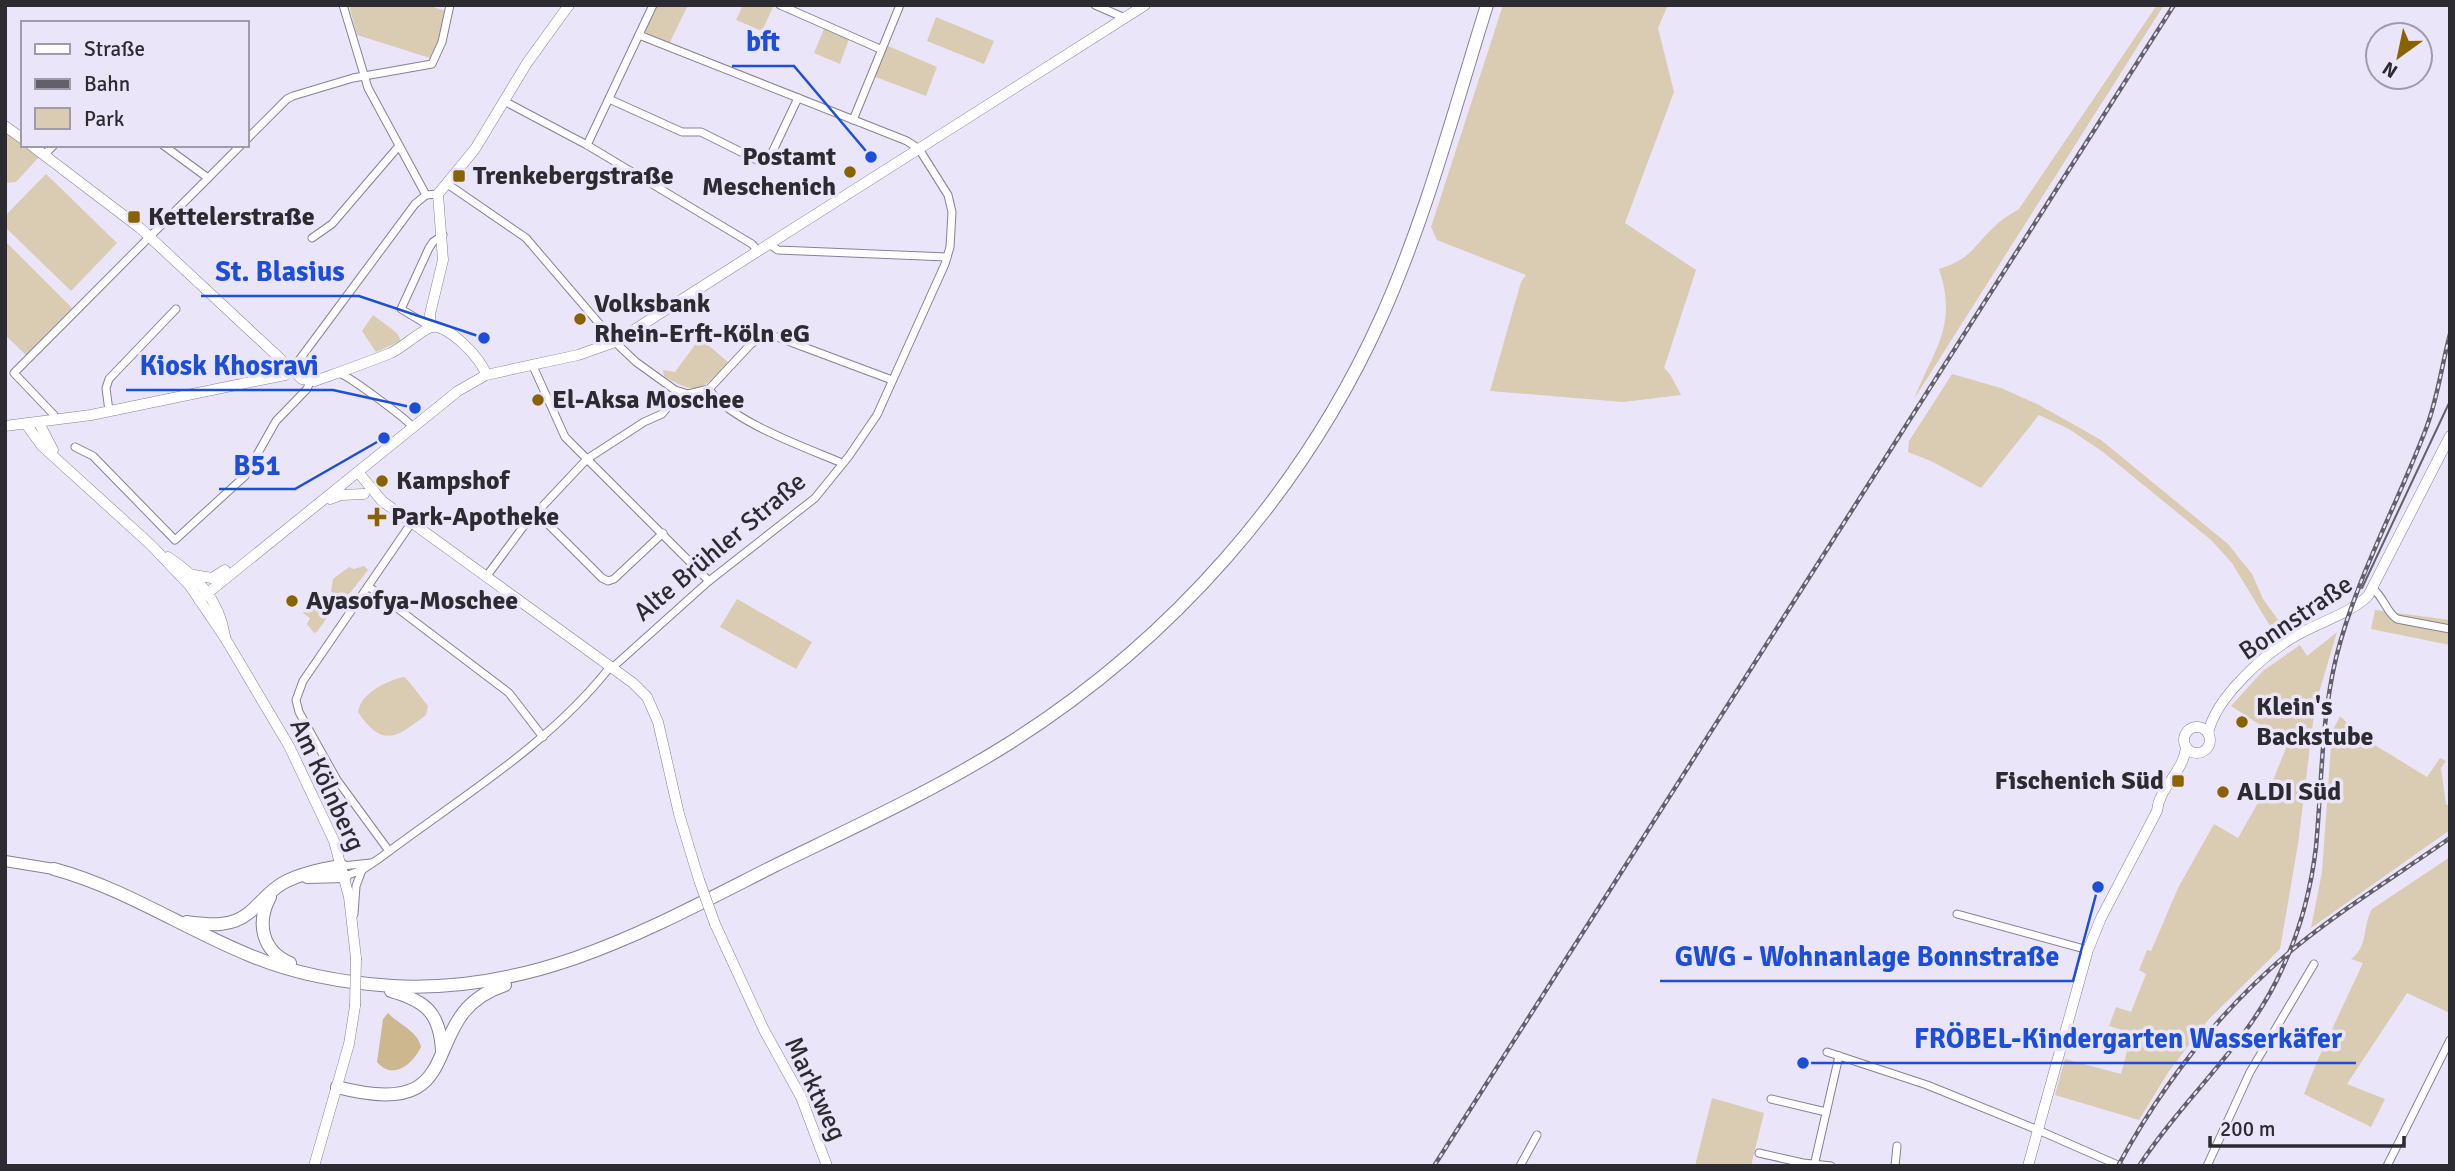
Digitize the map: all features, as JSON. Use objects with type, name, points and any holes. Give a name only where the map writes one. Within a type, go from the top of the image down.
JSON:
[{"type":"highway","points":[[54,869],[105,886],[250,956],[316,975],[371,984],[461,985],[502,979],[583,956],[657,925],[928,789],[1010,743],[1088,688],[1170,617],[1239,543],[1282,488],[1310,446],[1360,360],[1399,276],[1488,5]]},
{"type":"highway","points":[[177,921],[213,926],[230,923],[250,912],[267,894],[300,876],[312,871],[343,871]]},
{"type":"highway","points":[[276,888],[262,919],[267,944],[281,959],[316,975]]},
{"type":"highway","points":[[338,1083],[376,1094],[401,1094],[417,1089],[434,1072],[454,1024],[468,1006],[487,991],[507,985],[530,972]]},
{"type":"highway","points":[[371,984],[408,995],[425,1005],[439,1028],[442,1054]]},
{"type":"main road","points":[[5,861],[54,869]]},
{"type":"street","points":[[343,5],[364,76],[398,147],[426,195]]},
{"type":"street","points":[[248,138],[287,99],[364,76],[432,64],[442,42],[450,5]]},
{"type":"street","points":[[430,327],[430,314],[443,260],[438,194],[475,149],[527,63],[569,5]]},
{"type":"street","points":[[587,145],[653,5]]},
{"type":"street","points":[[780,5],[798,9],[880,49]]},
{"type":"street","points":[[853,120],[900,5]]},
{"type":"street","points":[[1095,5],[1125,18]]},
{"type":"street","points":[[199,600],[458,391],[486,375],[578,355],[615,342],[1145,5]]},
{"type":"street","points":[[639,35],[906,141],[919,149]]},
{"type":"street","points":[[609,99],[682,132],[701,132],[765,161],[770,157],[798,98]]},
{"type":"street","points":[[504,101],[587,145],[752,244],[758,251]]},
{"type":"street","points":[[5,126],[21,138]]},
{"type":"street","points":[[34,147],[150,237],[302,379],[310,382],[392,352],[430,327]]},
{"type":"street","points":[[44,155],[52,147]]},
{"type":"street","points":[[166,147],[208,178]]},
{"type":"street","points":[[59,459],[50,432],[55,420],[54,415],[16,371],[239,147]]},
{"type":"street","points":[[312,238],[332,224],[398,147]]},
{"type":"street","name":"Alte Brühler Straße","points":[[343,871],[362,870],[543,737],[611,667],[709,581],[815,498],[871,425],[947,257],[951,204],[919,149]]},
{"type":"street","points":[[446,183],[526,238],[615,342],[652,375],[680,392],[696,394],[709,389],[751,344],[768,336],[892,380]]},
{"type":"street","points":[[5,426],[109,411],[285,375],[291,371],[415,204],[426,195],[438,194]]},
{"type":"street","points":[[443,235],[433,242],[401,309],[430,327],[439,327],[469,349],[486,375]]},
{"type":"street","points":[[769,244],[778,250],[947,257]]},
{"type":"street","points":[[109,411],[106,388],[109,379],[176,309]]},
{"type":"street","points":[[353,381],[353,372],[358,364]]},
{"type":"street","points":[[531,364],[565,438],[709,581]]},
{"type":"street","points":[[336,373],[345,374],[404,417],[413,427]]},
{"type":"street","points":[[75,447],[93,456],[175,540],[245,476],[276,421],[307,389],[310,382]]},
{"type":"street","points":[[709,389],[726,405],[760,427],[842,463]]},
{"type":"street","points":[[486,577],[523,527],[587,459],[644,422],[662,414],[680,392]]},
{"type":"street","name":"Am Kölnberg","points":[[38,423],[59,459]]},
{"type":"street","name":"Am Kölnberg","points":[[26,424],[42,446],[151,545],[190,586],[225,638],[289,746],[323,814],[343,871],[354,926],[355,1006],[349,1044],[314,1166]]},
{"type":"street","name":"Bonnstraße","points":[[2208,734],[2214,717],[2243,679],[2267,657],[2295,636],[2362,602],[2374,589],[2450,436]]},
{"type":"street","points":[[358,472],[382,501]]},
{"type":"street","points":[[348,481],[364,494],[382,501]]},
{"type":"street","points":[[320,503],[341,495],[364,494]]},
{"type":"street","name":"Marktweg","points":[[382,501],[611,667],[647,697],[654,710],[679,814],[715,924],[764,1030],[802,1097],[827,1166]]},
{"type":"street","points":[[537,513],[608,581],[614,579],[663,533]]},
{"type":"street","points":[[389,851],[337,780],[299,712],[296,700],[303,681],[412,522]]},
{"type":"street","name":"Am Kölnberg","points":[[151,545],[193,575],[208,592],[223,625],[225,638]]},
{"type":"street","points":[[193,575],[212,579],[233,564],[244,562]]},
{"type":"street","points":[[368,586],[509,693],[543,737]]},
{"type":"street","points":[[2374,589],[2397,619],[2450,628]]},
{"type":"street","name":"Bonnstraße","points":[[2197,727],[2214,717]]},
{"type":"street","points":[[2028,1166],[2088,950],[2101,918],[2157,811],[2160,797],[2186,754],[2184,735],[2189,729],[2197,727],[2208,734],[2208,746],[2177,772]]},
{"type":"street","points":[[2186,747],[2191,752],[2198,753]]},
{"type":"street","name":"Alte Brühler Straße","points":[[343,871],[372,863]]},
{"type":"street","points":[[354,926],[356,887],[362,870]]},
{"type":"street","points":[[1957,914],[2088,950]]},
{"type":"street","points":[[2207,1166],[2250,1072],[2314,964]]},
{"type":"street","points":[[2387,1166],[2450,1040]]},
{"type":"street","points":[[1827,1052],[1927,1086],[2120,1166]]},
{"type":"street","points":[[1814,1165],[1839,1056]]},
{"type":"street","points":[[1771,1099],[1826,1112]]},
{"type":"street","points":[[1520,1166],[1537,1135]]},
{"type":"street","points":[[1895,1166],[1897,1146]]},
{"type":"street","points":[[1759,1153],[1831,1166]]},
{"type":"green space","points":[[349,5],[428,5],[445,11],[438,42],[430,58],[357,35]]},
{"type":"green space","points":[[655,5],[688,5],[669,44],[645,31]]},
{"type":"green space","points":[[743,5],[773,7],[762,31],[736,20]]},
{"type":"green space","points":[[1503,5],[1668,5],[1658,28],[1674,92],[1625,223],[1696,270],[1664,368],[1681,395],[1623,402],[1490,391],[1521,282],[1526,275],[1437,240],[1431,227]]},
{"type":"green space","points":[[2157,5],[2164,5],[1914,399],[1936,351],[1945,322],[1946,306],[1939,269],[1966,256],[1998,223],[2019,209]]},
{"type":"green space","points":[[936,17],[994,41],[984,64],[927,41]]},
{"type":"green space","points":[[824,29],[849,39],[840,64],[814,53]]},
{"type":"green space","points":[[886,45],[937,67],[926,96],[873,76]]},
{"type":"green space","points":[[5,132],[21,144],[21,147],[25,147],[39,157],[16,182],[5,183]]},
{"type":"green space","points":[[46,174],[117,243],[71,291],[5,227],[5,216]]},
{"type":"green space","points":[[6,242],[72,308],[26,355],[5,335]]},
{"type":"green space","points":[[373,315],[397,333],[401,341],[376,352],[362,331]]},
{"type":"green space","points":[[700,338],[728,362],[719,372],[706,384],[693,388],[685,387],[664,376],[663,370],[675,372]]},
{"type":"green space","points":[[1952,374],[2001,388],[2039,405],[2101,440],[2228,544],[2252,574],[2263,599],[2286,631],[2276,636],[2232,563],[2211,540],[2103,452],[2069,429],[2039,415],[1981,488],[1931,461],[1908,452],[1909,441]]},
{"type":"green space","points":[[364,566],[368,570],[346,598],[340,595],[337,598],[331,591],[333,579],[349,567],[354,569]]},
{"type":"green space","points":[[326,599],[332,607],[331,612],[314,633],[307,624],[310,618],[303,613]]},
{"type":"green space","points":[[737,599],[812,642],[796,669],[720,627]]},
{"type":"green space","points":[[2375,610],[2450,620],[2450,645],[2371,629]]},
{"type":"green space","points":[[2337,632],[2315,706],[2298,844],[2280,949],[2209,1019],[2169,1071],[2139,1120],[2055,1095],[2065,1059],[2121,1074],[2132,1033],[2109,1026],[2116,1007],[2131,1012],[2146,974],[2139,970],[2147,950],[2151,951],[2179,886],[2214,824],[2238,838],[2260,799],[2265,800],[2288,743],[2231,706],[2263,671],[2300,645],[2307,656]]},
{"type":"green space","points":[[404,677],[428,706],[426,715],[399,733],[383,735],[367,724],[358,712],[360,705],[375,689]]},
{"type":"green space","points":[[2340,716],[2360,736],[2427,777],[2440,758],[2446,761],[2441,768],[2446,804],[2450,807],[2450,830],[2311,928],[2322,872],[2332,732]]},
{"type":"green space","points":[[2450,857],[2450,1013],[2407,993],[2347,1084],[2385,1099],[2371,1127],[2304,1094],[2363,963],[2351,959],[2363,942],[2372,909]]},
{"type":"green space","points":[[1712,1098],[1764,1113],[1751,1166],[1695,1166]]},
{"type":"shaded area","points":[[388,1013],[416,1036],[421,1047],[408,1064],[396,1070],[383,1068],[377,1062],[383,1019]]},
{"type":"tram line","points":[[2362,588],[2450,401]]},
{"type":"railway","points":[[1434,1166],[2174,5]]},
{"type":"railway","points":[[2139,1166],[2252,1022],[2282,969],[2294,940],[2304,910],[2314,863],[2325,729],[2336,658],[2344,628],[2366,570],[2427,426],[2450,334]]},
{"type":"railway","points":[[2118,1166],[2135,1135],[2174,1077],[2241,997],[2311,935],[2450,838]]},
{"type":"place","name":"bft","points":[[871,157]]},
{"type":"place","name":"Postamt Meschenich","points":[[850,172]]},
{"type":"place","name":"Trenkebergstraße","points":[[459,176]]},
{"type":"place","name":"Kettelerstraße","points":[[134,217]]},
{"type":"place","name":"Volksbank Rhein-Erft-Köln eG","points":[[580,319]]},
{"type":"place","name":"St. Blasius","points":[[484,338]]},
{"type":"place","name":"El-Aksa Moschee","points":[[538,400]]},
{"type":"place","name":"Kiosk Khosravi","points":[[415,408]]},
{"type":"place","name":"B51","points":[[384,438]]},
{"type":"place","name":"Kampshof","points":[[382,481]]},
{"type":"place","name":"Park-Apotheke","points":[[377,517]]},
{"type":"place","name":"Ayasofya-Moschee","points":[[292,601]]},
{"type":"place","name":"Klein's Backstube","points":[[2242,722]]},
{"type":"place","name":"Fischenich Süd","points":[[2178,781]]},
{"type":"place","name":"ALDI Süd","points":[[2223,792]]},
{"type":"place","name":"GWG - Wohnanlage Bonnstraße","points":[[2098,887]]},
{"type":"place","name":"FRÖBEL-Kindergarten Wasserkäfer","points":[[1803,1063]]}]
